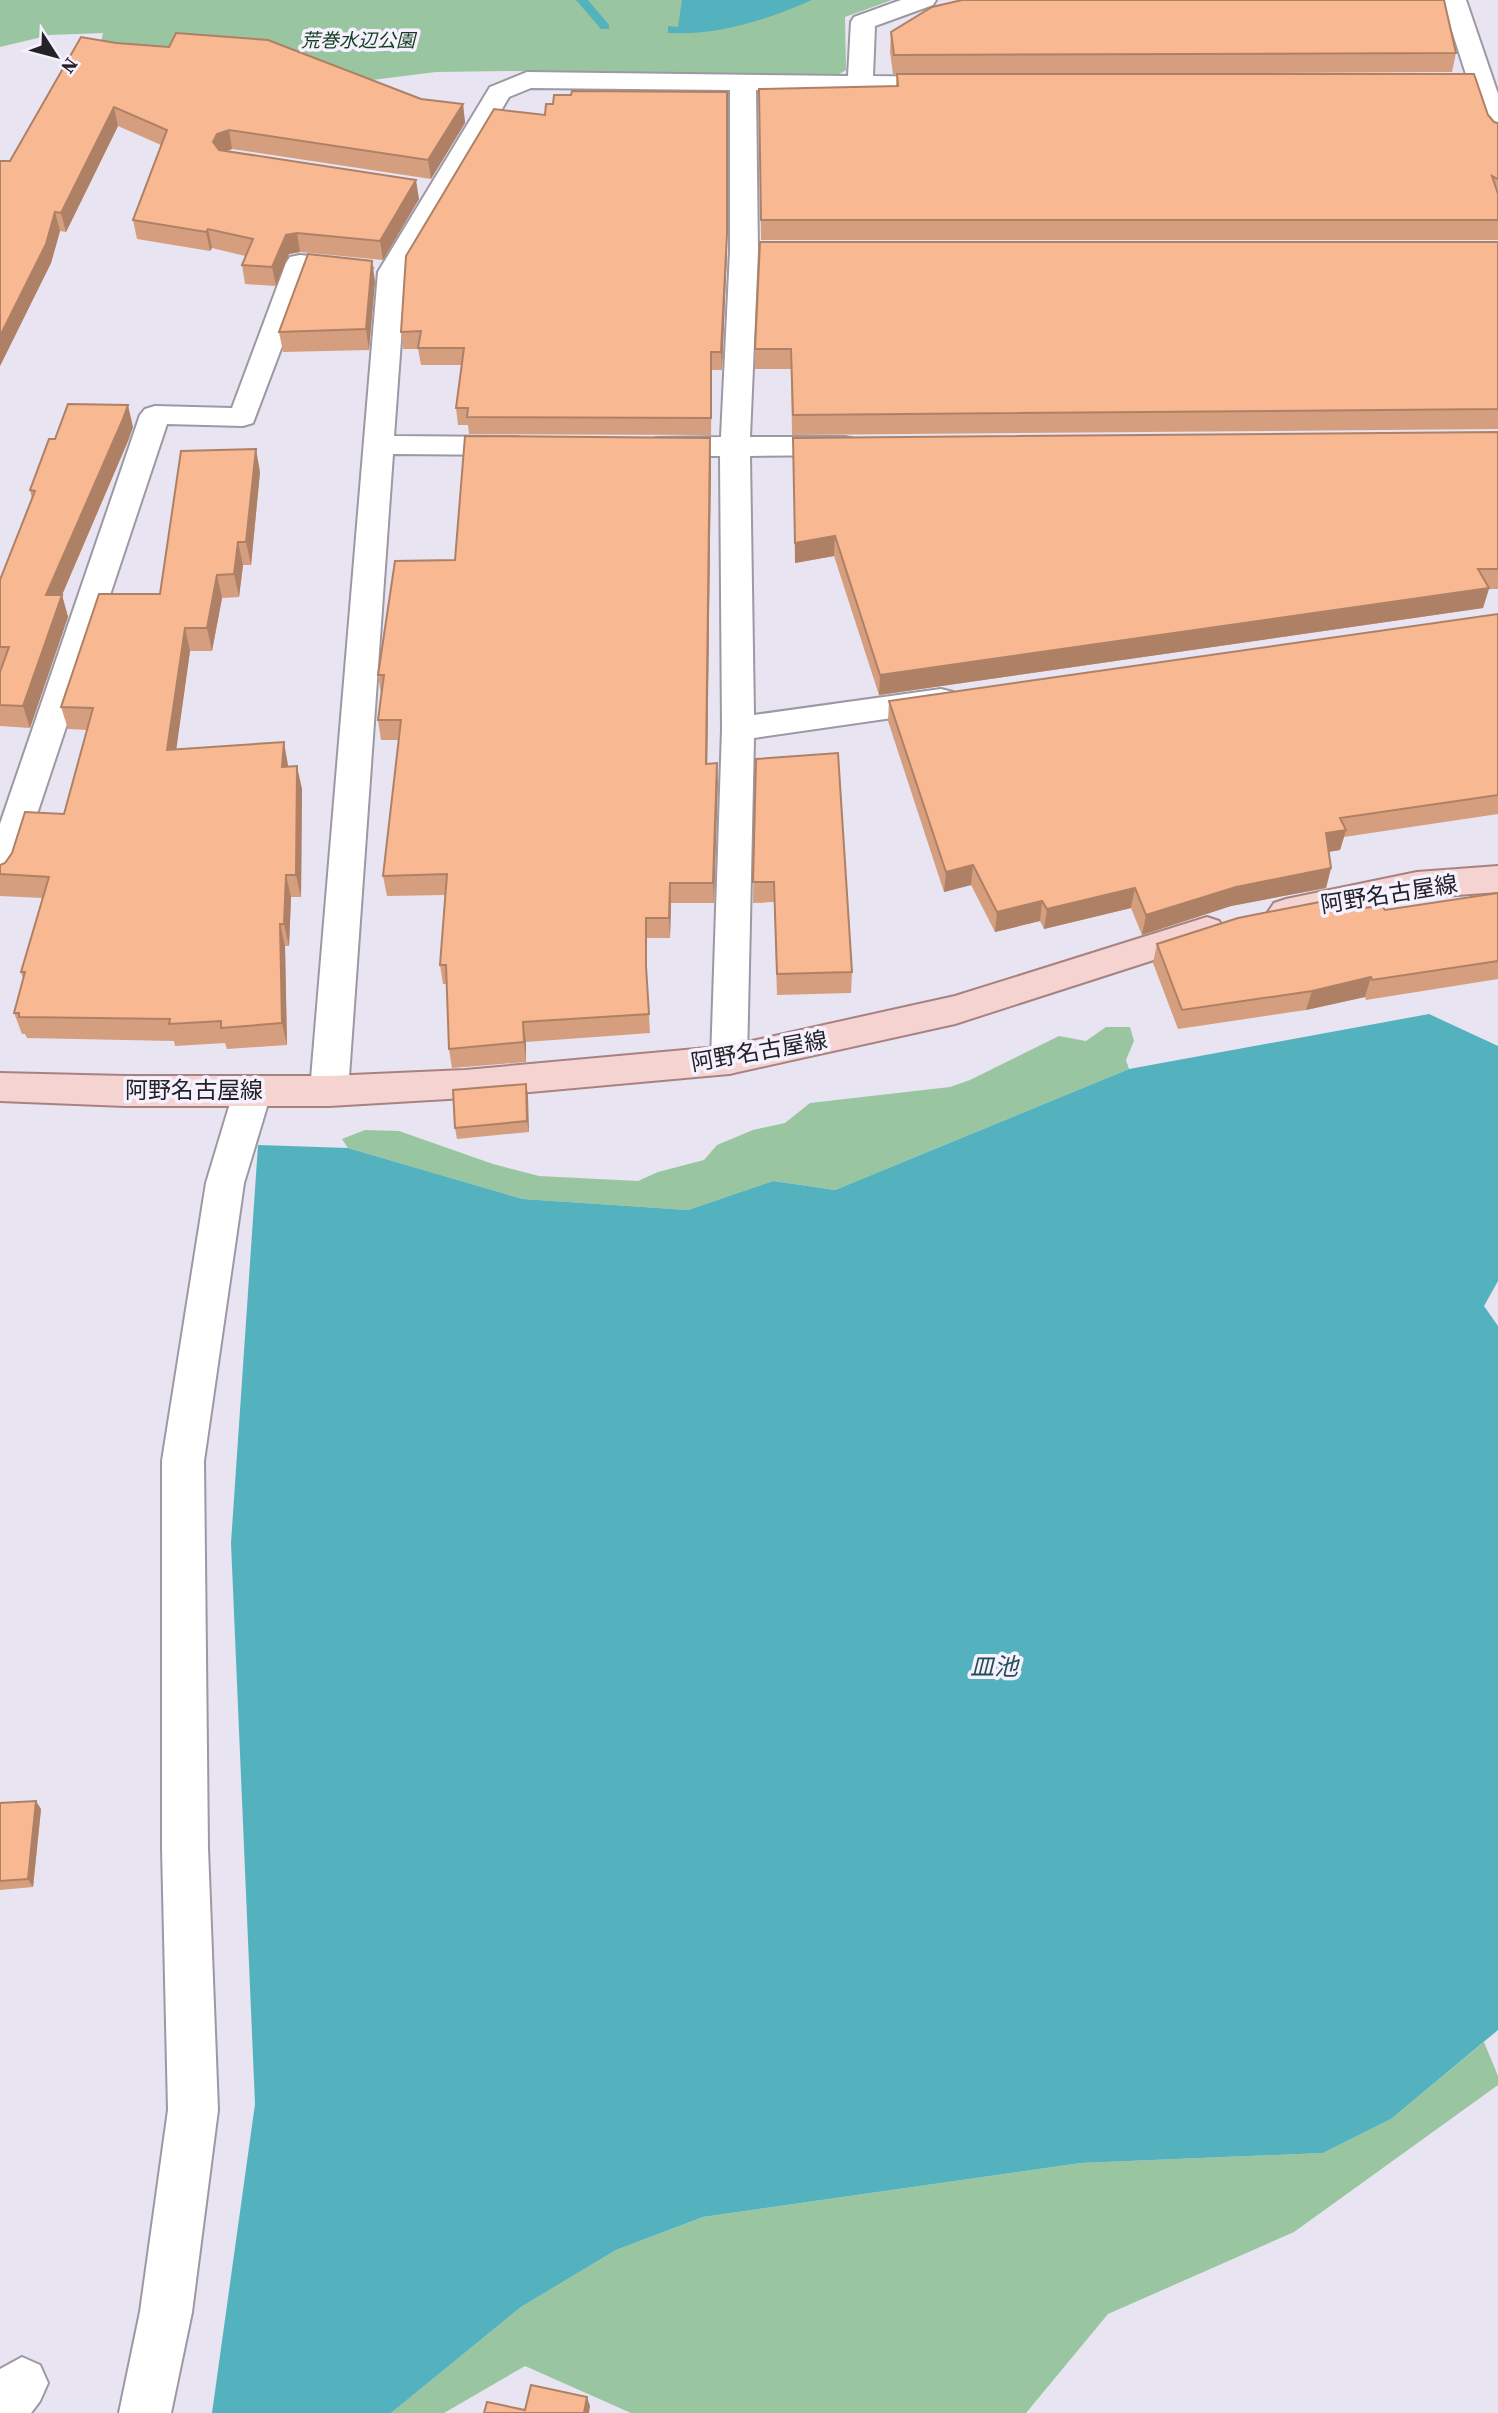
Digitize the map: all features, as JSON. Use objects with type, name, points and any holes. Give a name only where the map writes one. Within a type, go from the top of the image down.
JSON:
[{"type":"main road","name":"阿野名古屋線","points":[[0,1087],[125,1091],[329,1091],[465,1084],[729,1060],[955,1010],[1252,918],[1417,885],[1498,878]]},
{"type":"street","points":[[860,85],[863,22],[924,0]]},
{"type":"street","points":[[1454,0],[1498,133]]},
{"type":"street","points":[[329,1091],[392,272],[427,189],[499,92],[527,80],[971,85]]},
{"type":"street","points":[[1454,83],[1482,83]]},
{"type":"street","points":[[729,1060],[738,729],[736,447],[758,251],[743,84]]},
{"type":"street","points":[[0,874],[155,415],[243,417],[300,262],[392,272]]},
{"type":"street","points":[[380,445],[544,446]]},
{"type":"street","points":[[626,446],[874,446]]},
{"type":"street","points":[[738,729],[973,695]]},
{"type":"street","points":[[145,2413],[166,2312],[193,2110],[185,1848],[183,1461],[225,1183],[253,1090]]},
{"type":"green space","name":"荒巻水辺公園","points":[[0,0],[892,0],[845,17],[846,70],[831,79],[515,71],[436,72],[356,82],[232,52],[101,42],[103,33],[50,35],[0,47]]},
{"type":"green space","points":[[1106,1027],[1130,1027],[1134,1041],[1126,1060],[1129,1069],[835,1190],[773,1181],[688,1210],[523,1199],[348,1148],[342,1139],[365,1130],[399,1131],[493,1164],[539,1176],[638,1181],[658,1172],[704,1160],[717,1145],[753,1130],[785,1123],[810,1103],[950,1087],[970,1080],[1059,1036],[1086,1041]]},
{"type":"green space","points":[[1484,2042],[1498,2076],[1498,2085],[1294,2232],[1108,2314],[1026,2413],[631,2413],[525,2366],[444,2413],[391,2413],[521,2307],[616,2250],[703,2217],[1081,2163],[1323,2153],[1391,2119]]},
{"type":"water","points":[[682,0],[812,0],[742,25],[705,32],[668,33],[668,26],[678,27]]},
{"type":"water","name":"皿池","points":[[1429,1014],[1498,1046],[1498,1281],[1484,1306],[1498,1326],[1498,2030],[1391,2119],[1323,2153],[1081,2163],[703,2217],[616,2250],[521,2307],[391,2413],[212,2413],[255,2104],[231,1543],[258,1145],[348,1148],[523,1199],[688,1210],[773,1181],[835,1190],[1129,1069]]},
{"type":"building","points":[[962,0],[1444,0],[1456,53],[894,55],[891,32],[932,7]]},
{"type":"building","points":[[176,33],[268,40],[421,99],[463,104],[428,160],[229,130],[217,134],[213,142],[219,150],[416,180],[380,241],[297,233],[286,235],[272,267],[242,265],[253,239],[208,229],[206,232],[133,220],[167,130],[114,107],[61,213],[55,212],[46,244],[0,336],[0,161],[10,161],[81,37],[169,47]]},
{"type":"building","points":[[897,74],[1474,74],[1488,115],[1498,123],[1498,179],[1492,176],[1498,194],[1498,220],[761,220],[759,89],[898,86]]},
{"type":"building","points":[[572,91],[727,92],[727,234],[721,352],[711,352],[711,418],[467,417],[468,408],[456,408],[464,348],[418,348],[421,331],[401,332],[406,256],[494,109],[545,115],[546,104],[553,104],[554,95],[571,95]]},
{"type":"building","points":[[760,242],[1498,242],[1498,409],[793,415],[791,349],[755,349]]},
{"type":"building","points":[[308,254],[372,261],[366,329],[279,332]]},
{"type":"building","points":[[68,404],[128,405],[46,595],[62,595],[23,706],[0,705],[0,672],[9,647],[0,647],[0,580],[35,491],[30,490],[49,439],[55,439]]},
{"type":"building","points":[[1498,432],[1498,569],[1478,569],[1489,588],[880,675],[835,536],[795,543],[793,438]]},
{"type":"building","points":[[465,436],[710,438],[706,764],[717,763],[713,883],[670,883],[669,918],[646,918],[649,1014],[523,1022],[524,1042],[449,1049],[446,965],[440,965],[447,874],[383,876],[401,720],[378,720],[384,675],[378,675],[395,561],[455,560]]},
{"type":"building","points":[[256,449],[246,542],[238,542],[234,574],[217,575],[207,628],[185,628],[167,750],[284,742],[282,767],[297,766],[296,875],[286,875],[284,924],[280,924],[282,1023],[221,1028],[221,1021],[169,1024],[170,1019],[19,1017],[19,1013],[14,1013],[25,972],[21,972],[49,877],[0,874],[0,865],[5,863],[12,853],[25,812],[64,814],[93,708],[61,707],[99,594],[160,594],[181,451]]},
{"type":"building","points":[[1498,614],[1498,795],[1340,818],[1346,830],[1326,833],[1331,868],[1236,887],[1146,915],[1135,888],[1047,909],[1042,901],[997,912],[973,865],[946,872],[889,701]]},
{"type":"building","points":[[838,753],[852,972],[777,974],[774,882],[753,882],[756,759]]},
{"type":"building","points":[[1498,893],[1498,961],[1372,980],[1371,977],[1312,991],[1182,1010],[1157,944],[1238,918],[1335,899],[1337,911],[1382,906],[1385,910]]},
{"type":"building","points":[[526,1084],[527,1121],[455,1128],[453,1090]]},
{"type":"building","points":[[36,1801],[28,1879],[0,1881],[0,1803]]},
{"type":"building","points":[[531,2385],[587,2397],[584,2413],[484,2413],[487,2402],[525,2410]]},
{"type":"waterway","points":[[582,0],[605,27]]}]
